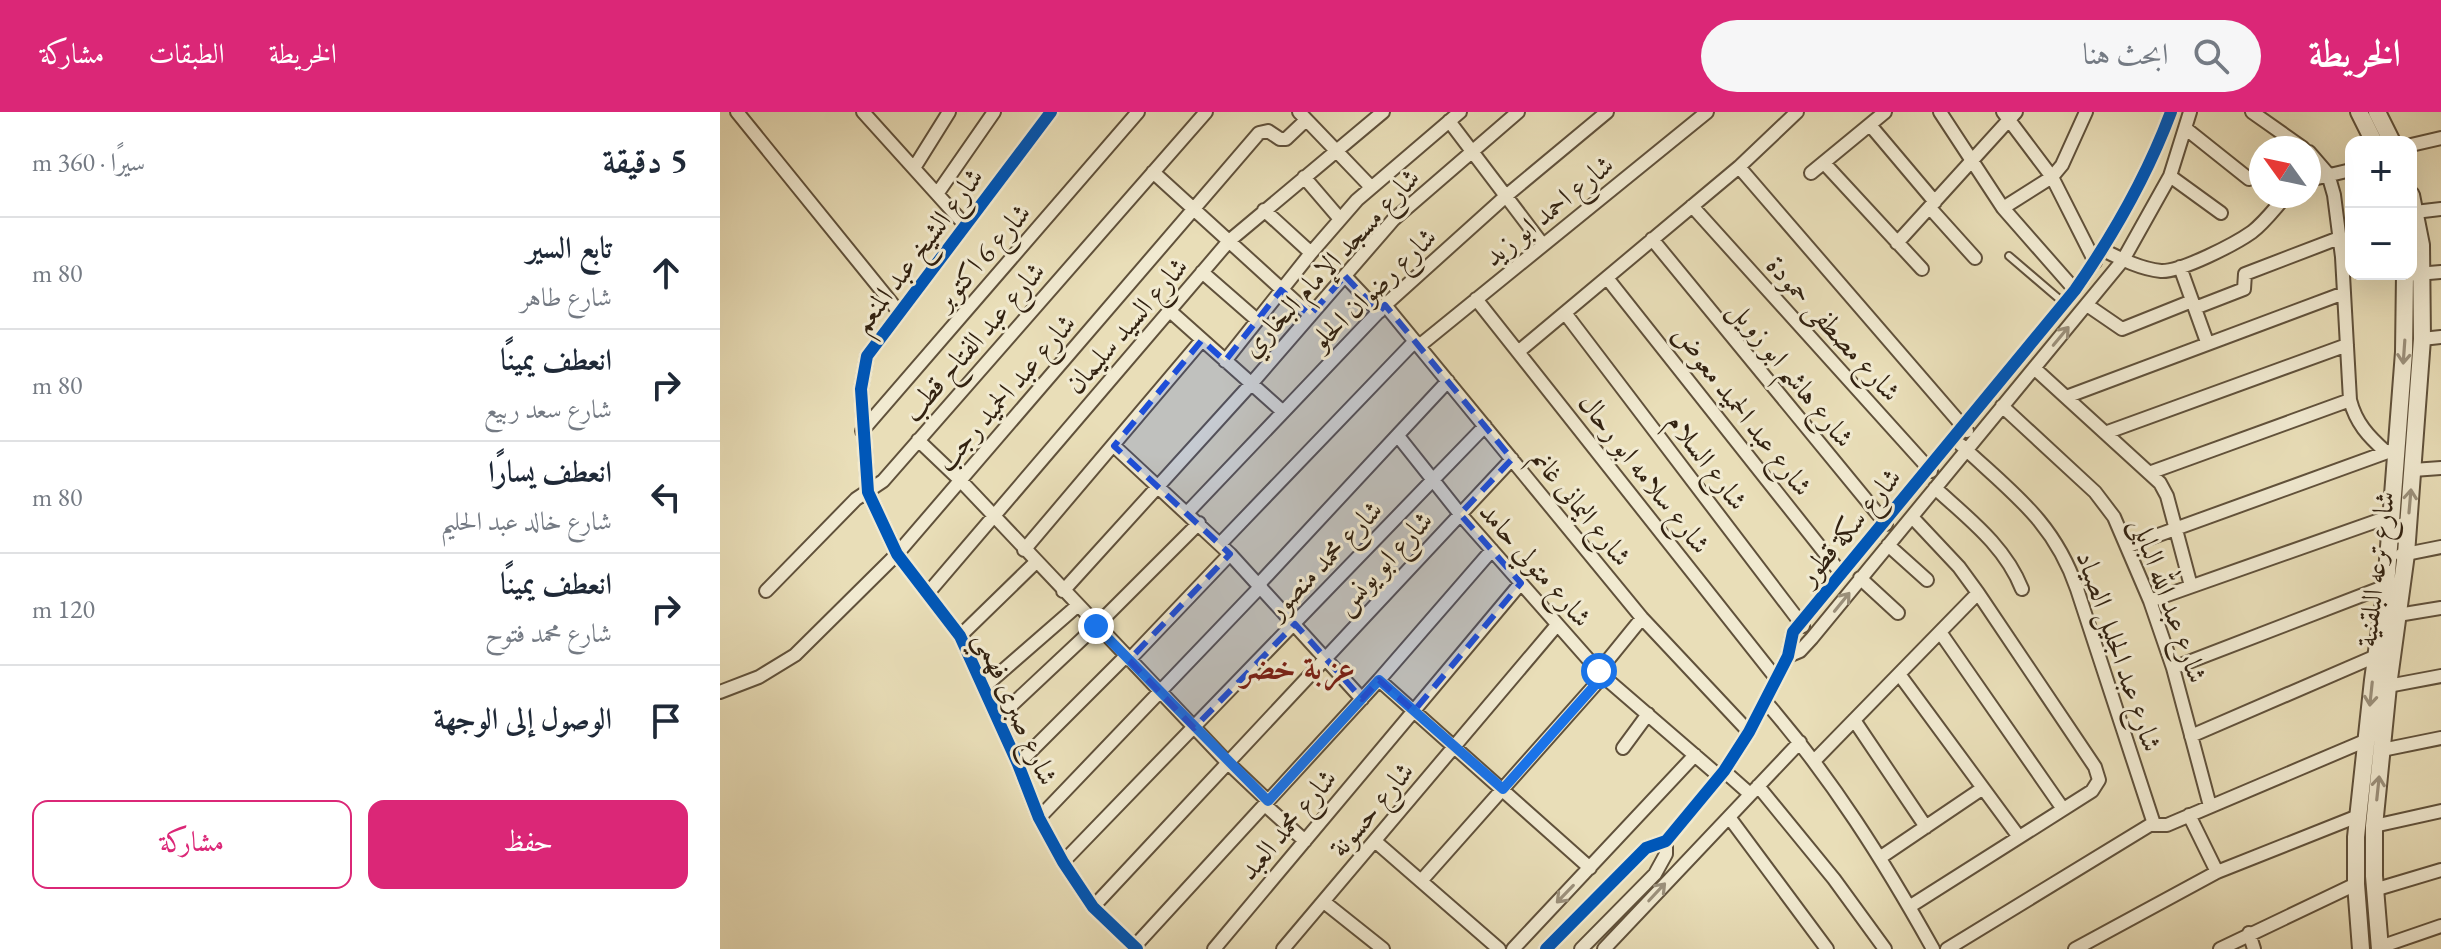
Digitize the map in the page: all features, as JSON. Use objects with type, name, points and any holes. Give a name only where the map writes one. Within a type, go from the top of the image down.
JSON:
[{"type":"street","points":[[737,112],[899,312]]},
{"type":"street","points":[[863,112],[965,225]]},
{"type":"street","points":[[914,168],[949,112]]},
{"type":"street","points":[[937,194],[994,112]]},
{"type":"street","name":"شارع الشيخ عبد المنعم","points":[[862,431],[863,367],[873,346],[1051,112]]},
{"type":"street","name":"شارع 6 اكتوبر","points":[[862,431],[1138,112]]},
{"type":"street","name":"شارع عبد الفتاح قطب","points":[[766,591],[856,499],[883,481],[1206,112]]},
{"type":"street","name":"شارع السيد سليمان","points":[[928,593],[1229,241],[1383,112]]},
{"type":"street","name":"شارع مسجد الإمام البخاري","points":[[1063,591],[1251,384],[1393,220],[1518,112]]},
{"type":"street","name":"شارع رضوان الحلو","points":[[1187,513],[1382,308],[1506,196],[1607,112]]},
{"type":"street","name":"شارع احمد ابو زيد","points":[[1220,544],[1417,344],[1707,112]]},
{"type":"street","points":[[1518,352],[1739,167],[1797,112]]},
{"type":"street","points":[[1811,173],[1885,112]]},
{"type":"street","points":[[1940,112],[2003,208],[2075,290]]},
{"type":"street","points":[[2003,208],[2052,177],[2062,165],[2086,112]]},
{"type":"street","name":"شارع سكة قطور","points":[[1546,949],[1646,848],[1666,841],[1722,774],[1765,701],[1788,656],[1789,644],[1800,622],[2095,262],[2135,195],[2171,112]]},
{"type":"street","name":"شارع سكة قطور","points":[[1788,656],[1800,651],[1812,638],[2123,260],[2170,176],[2190,112]]},
{"type":"street","points":[[2252,112],[2286,136]]},
{"type":"street","points":[[2359,112],[2371,136]]},
{"type":"street","points":[[2377,112],[2389,136]]},
{"type":"street","points":[[1302,115],[1370,186]]},
{"type":"street","name":"شارع عبد الحميد رجب","points":[[720,692],[759,677],[795,655],[897,554],[1259,133],[1265,130],[1286,139],[1302,115]]},
{"type":"street","points":[[1897,243],[1972,161],[2009,115],[2052,177],[2095,262]]},
{"type":"street","points":[[1225,361],[1311,253],[1370,186],[1455,116],[1472,151],[1543,245]]},
{"type":"street","points":[[1870,125],[1975,258]]},
{"type":"street","points":[[2185,128],[2249,179]]},
{"type":"street","points":[[2417,144],[2441,138]]},
{"type":"street","points":[[1824,163],[1922,269]]},
{"type":"street","points":[[2321,166],[2328,174],[2334,195],[2350,400],[2366,433],[2392,450]]},
{"type":"street","points":[[1739,167],[1962,427],[1976,439]]},
{"type":"street","points":[[2321,176],[2345,171]]},
{"type":"street","points":[[1153,172],[1310,315]]},
{"type":"street","points":[[2170,176],[2221,213]]},
{"type":"street","points":[[1304,177],[1340,219]]},
{"type":"street","name":"شارع مصطفى حمودة","points":[[1692,206],[1938,484],[2003,552],[2015,570],[2022,589]]},
{"type":"street","points":[[2103,250],[2123,260],[2160,271],[2180,267],[2252,232],[2277,208]]},
{"type":"street","points":[[2417,212],[2441,209]]},
{"type":"street","points":[[1264,210],[1311,253]]},
{"type":"street","name":"شارع ترعه البلقنية","points":[[2417,223],[2421,245],[2417,257]]},
{"type":"street","points":[[2087,305],[2122,329],[2242,290],[2245,274],[2268,271],[2292,256],[2339,238]]},
{"type":"street","name":"شارع هاشم ابو زويل","points":[[1652,239],[1883,520],[1892,541],[1927,580]]},
{"type":"street","points":[[2292,256],[2296,270]]},
{"type":"street","points":[[2180,267],[2207,342]]},
{"type":"street","points":[[1202,272],[1257,320]]},
{"type":"street","points":[[2417,274],[2441,272]]},
{"type":"street","name":"شارع اليمانى غانم","points":[[1345,276],[1417,344],[1642,618],[1749,732]]},
{"type":"street","name":"شارع عبد الحميد معوض","points":[[1607,278],[1840,572]]},
{"type":"street","name":"شارع ترعه البلقنية","points":[[2380,948],[2374,890],[2374,826],[2388,686],[2386,586],[2392,450],[2401,399],[2410,280]]},
{"type":"street","name":"شارع ترعه البلقنية","points":[[2361,949],[2356,884],[2358,816],[2367,740],[2385,652],[2398,615],[2419,397],[2422,339],[2412,280]]},
{"type":"street","points":[[2066,397],[2344,293]]},
{"type":"street","name":"شارع سلامه ابو رحال","points":[[1476,299],[1776,678]]},
{"type":"street","points":[[1170,311],[1282,411]]},
{"type":"street","name":"شارع السلام","points":[[1565,313],[1812,638]]},
{"type":"street","points":[[2422,339],[2441,337]]},
{"type":"street","points":[[1024,550],[1202,340]]},
{"type":"street","points":[[2105,433],[2347,345]]},
{"type":"street","points":[[2034,368],[2163,489],[2191,586]]},
{"type":"street","points":[[1039,818],[1448,381]]},
{"type":"street","points":[[2401,399],[2419,397]]},
{"type":"street","points":[[2149,473],[2350,400]]},
{"type":"street","name":"شارع عبد الله البابلى","points":[[2002,406],[2100,498],[2114,517],[2150,601],[2173,668],[2210,806]]},
{"type":"street","name":"شارع محمد منصور","points":[[1063,862],[1485,426]]},
{"type":"street","name":"شارع صبرى فهمي","points":[[862,431],[868,492],[897,554],[960,636],[1039,818],[1063,862],[1093,907],[1136,948]]},
{"type":"street","name":"شارع متولي حامد","points":[[1398,436],[1460,514],[1601,674],[1695,755],[1722,774],[1754,790],[1827,869],[1885,949]]},
{"type":"street","name":"شارع عبد الجليل الصياد","points":[[1953,437],[2039,518],[2062,552],[2154,824]]},
{"type":"street","points":[[918,440],[961,481],[1096,626],[1305,841]]},
{"type":"street","points":[[2128,546],[2415,444]]},
{"type":"street","points":[[1114,446],[1230,554],[1362,699]]},
{"type":"street","name":"شارع ابو يونس","points":[[1093,907],[1512,459]]},
{"type":"street","points":[[2413,470],[2441,468]]},
{"type":"street","points":[[2150,601],[2391,516]]},
{"type":"street","points":[[1909,907],[2092,791],[2099,780],[2095,767],[1978,593],[1959,567],[1912,517]]},
{"type":"street","points":[[998,718],[1199,523]]},
{"type":"street","points":[[2388,557],[2441,547]]},
{"type":"street","points":[[1136,948],[1379,680],[1492,550]]},
{"type":"street","points":[[1018,764],[1230,554]]},
{"type":"street","points":[[960,636],[1036,562]]},
{"type":"street","points":[[1860,578],[1898,613]]},
{"type":"street","name":"شارع محمد العبد","points":[[1214,949],[1521,583]]},
{"type":"street","points":[[2173,668],[2386,586]]},
{"type":"street","points":[[1814,761],[1978,593]]},
{"type":"street","points":[[984,687],[1077,606]]},
{"type":"street","points":[[2398,615],[2441,608]]},
{"type":"street","points":[[1421,881],[1601,674],[1642,618]]},
{"type":"street","name":"شارع حسونة","points":[[1283,949],[1557,625]]},
{"type":"street","points":[[1940,632],[2063,809]]},
{"type":"street","points":[[2191,736],[2385,652]]},
{"type":"street","points":[[1899,674],[2019,837]]},
{"type":"street","points":[[2388,686],[2441,676]]},
{"type":"street","points":[[1379,680],[1590,868]]},
{"type":"street","points":[[1765,701],[1800,742],[1881,857],[1933,949]]},
{"type":"street","points":[[1623,748],[1648,714]]},
{"type":"street","points":[[1854,720],[1926,827]]},
{"type":"street","points":[[2382,750],[2441,738]]},
{"type":"street","points":[[1947,949],[2154,824],[2167,825],[2367,740]]},
{"type":"street","points":[[1604,949],[1800,742]]},
{"type":"street","points":[[1513,949],[1695,755]]},
{"type":"street","points":[[1881,857],[1983,788]]},
{"type":"street","points":[[2374,826],[2441,811]]},
{"type":"street","points":[[2189,815],[2217,872]]},
{"type":"street","points":[[2075,949],[2217,872],[2358,816]]},
{"type":"street","points":[[1729,817],[1827,949]]},
{"type":"street","name":"شارع سكة قطور","points":[[1581,949],[1655,874],[1666,854],[1666,841]]},
{"type":"street","points":[[1376,842],[1499,949]]},
{"type":"street","points":[[2374,890],[2441,870]]},
{"type":"street","points":[[2220,949],[2356,884]]},
{"type":"street","points":[[1324,902],[1383,949]]},
{"type":"street","points":[[2380,948],[2441,926]]},
{"type":"street","points":[[2249,933],[2254,949]]},
{"type":"lane","points":[[2009,256],[2064,303]]},
{"type":"highlighted area","points":[[1345,276],[1379,312],[1385,305],[1512,459],[1460,514],[1521,583],[1414,711],[1379,680],[1362,699],[1295,624],[1194,728],[1129,660],[1230,554],[1114,446],[1202,340],[1225,361],[1281,290],[1310,315]]},
{"type":"cycle path","points":[[1051,112],[867,356],[861,389],[868,492],[897,554],[960,636],[1039,818],[1063,862],[1093,907],[1137,949]]},
{"type":"cycle path","points":[[1546,949],[1646,848],[1666,841],[1724,771],[1749,732],[1788,656],[1793,632],[2075,290],[2129,204],[2171,112]]},
{"type":"district","name":"عزبة خضر","points":[[1298,668]]},
{"type":"route","points":[[1096,626],[1268,801],[1379,680],[1503,789],[1603,676],[1599,671]]}]
